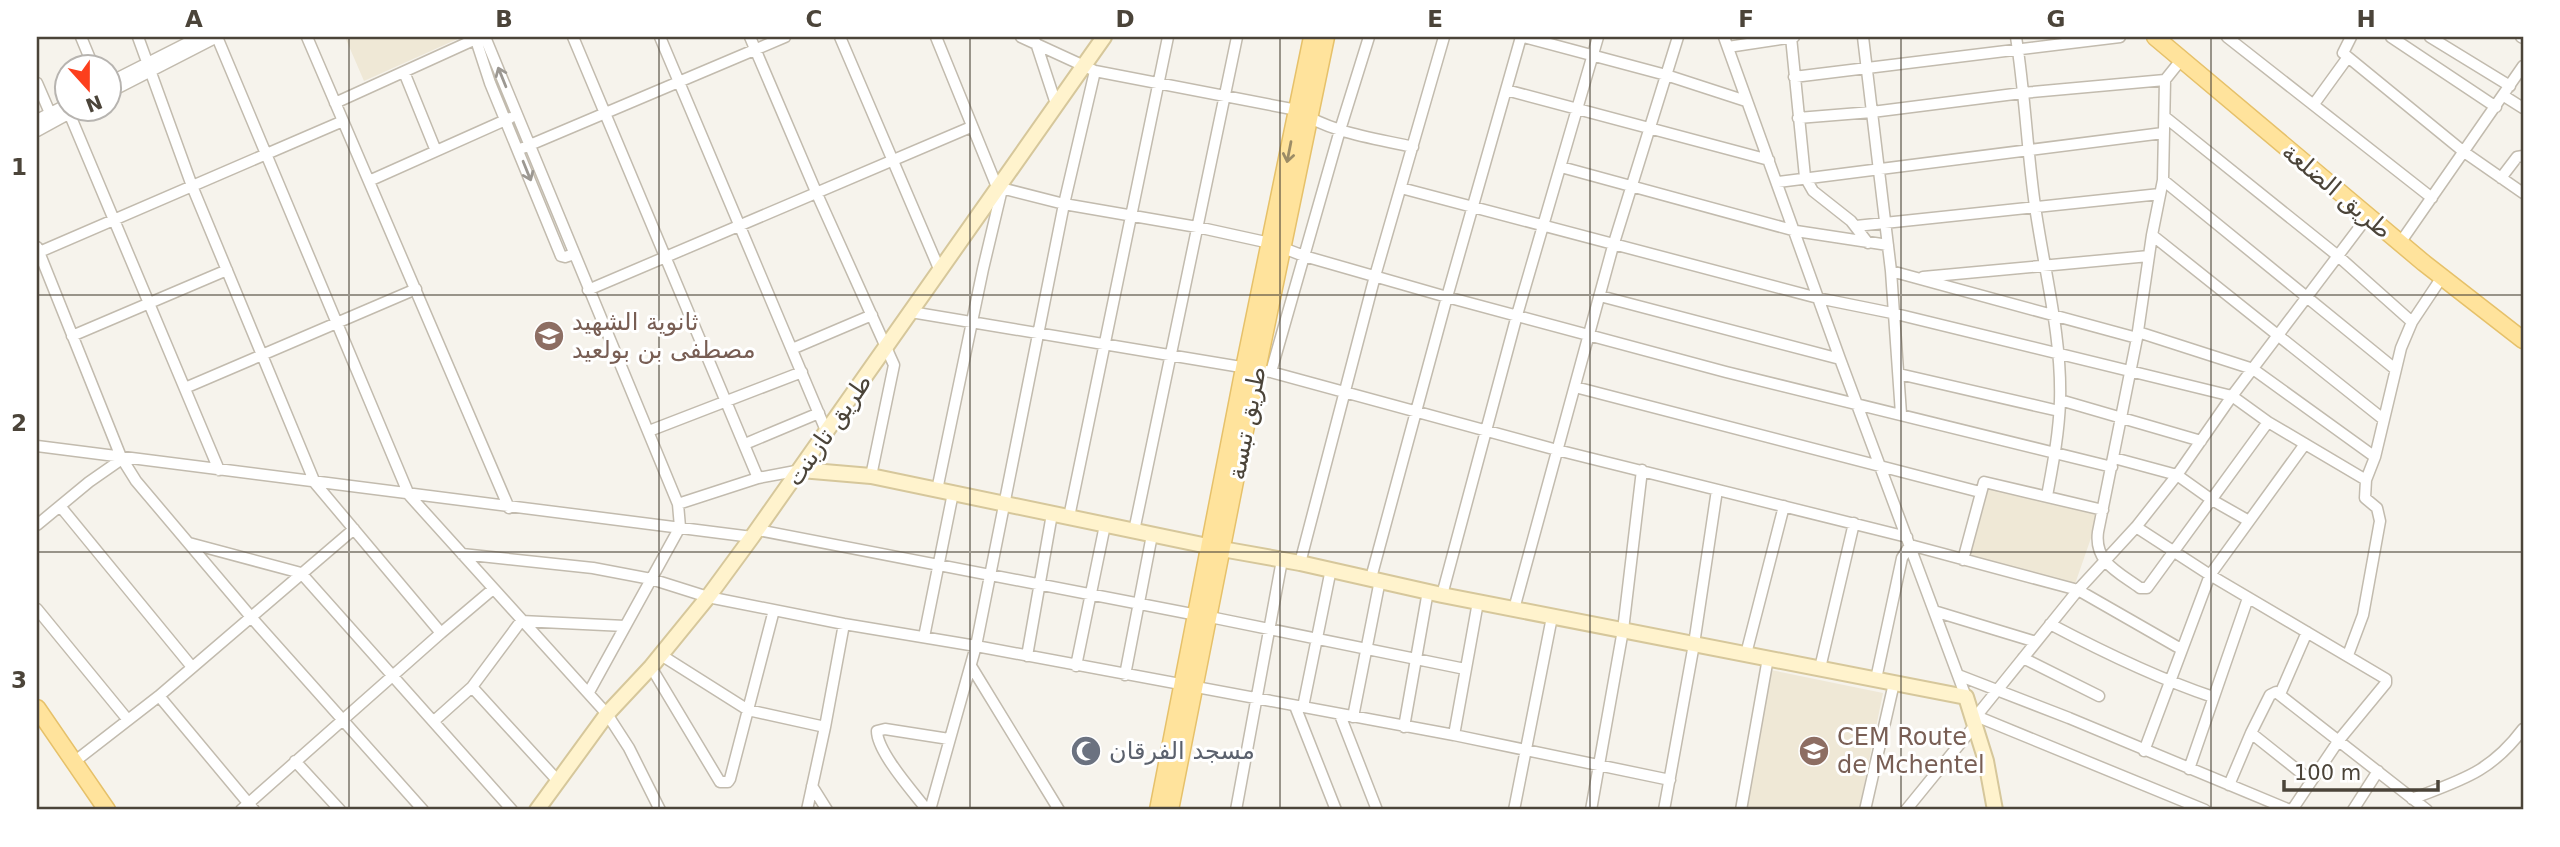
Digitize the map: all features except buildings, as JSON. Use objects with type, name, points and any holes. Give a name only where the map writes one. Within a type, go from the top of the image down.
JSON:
[{"type":"main road","name":"طريق تبسة","points":[[1158,810],[1257,370],[1276,245],[1303,114],[1312,37]]},
{"type":"main road","name":"طريق تبسة","points":[[1303,114],[1326,37]]},
{"type":"main road","name":"طريق الضلعة","points":[[2159,38],[2181,60],[2400,243],[2523,340]]},
{"type":"main road","name":"طريق تبسة","points":[[1170,810],[1188,686]]},
{"type":"main road","points":[[37,708],[107,810]]},
{"type":"street","points":[[138,37],[192,186],[315,482],[441,633]]},
{"type":"street","points":[[122,84],[199,37]]},
{"type":"street","points":[[122,78],[217,37],[339,322],[409,495],[607,714],[629,748],[660,810]]},
{"type":"street","points":[[307,37],[509,508]]},
{"type":"street","points":[[335,103],[479,37]]},
{"type":"street","points":[[479,37],[517,116],[678,504],[680,527],[589,692]]},
{"type":"street","points":[[479,37],[506,120],[561,256],[574,254]]},
{"type":"street","points":[[573,37],[728,401],[758,478]]},
{"type":"street","points":[[660,37],[827,433]]},
{"type":"street","points":[[750,37],[894,365],[871,476]]},
{"type":"street","points":[[518,150],[785,37]]},
{"type":"street","points":[[840,37],[940,271]]},
{"type":"street","points":[[936,37],[971,127],[1000,188],[937,489]]},
{"type":"street","name":"طريق تازبنت","points":[[537,810],[607,714],[651,667],[708,597],[755,533],[1000,188],[1056,104],[1090,68],[1104,37]]},
{"type":"street","points":[[1069,517],[1168,37]]},
{"type":"street","points":[[1134,531],[1237,37]]},
{"type":"street","points":[[1257,370],[1304,256],[1369,37]]},
{"type":"street","points":[[1300,563],[1375,276],[1444,37]]},
{"type":"street","points":[[1353,717],[1367,648],[1376,579],[1415,412],[1522,37],[1666,75],[1746,101]]},
{"type":"street","points":[[1404,727],[1416,659],[1598,37]]},
{"type":"street","points":[[1514,609],[1613,246],[1678,37]]},
{"type":"street","points":[[1868,243],[1856,226],[1813,191],[1805,177],[1792,37],[1726,42],[1840,359],[1976,720],[1995,810]]},
{"type":"street","points":[[1863,37],[1891,271],[1901,414]]},
{"type":"street","points":[[2017,37],[2035,207],[2046,265],[2057,354],[2060,400],[2047,496]]},
{"type":"street","points":[[1794,77],[2120,37]]},
{"type":"street","points":[[2227,37],[2432,198]]},
{"type":"street","points":[[2351,37],[2343,52],[2348,57],[2464,152],[2523,193]]},
{"type":"street","points":[[2391,37],[2496,107]]},
{"type":"street","points":[[2430,37],[2510,86]]},
{"type":"street","points":[[1028,39],[1090,68],[1303,114],[1340,130],[1413,147]]},
{"type":"street","points":[[1028,39],[1056,104]]},
{"type":"street","points":[[2314,104],[2348,57]]},
{"type":"street","points":[[2181,60],[2165,80],[2164,180],[2152,235],[2138,335],[2097,540],[2103,561],[2140,589],[2151,584],[2269,422]]},
{"type":"street","points":[[2400,243],[2523,66]]},
{"type":"street","points":[[928,810],[976,646],[1090,68]]},
{"type":"street","points":[[404,72],[436,151]]},
{"type":"street","points":[[1798,118],[2165,80]]},
{"type":"street","points":[[37,83],[50,113],[37,120]]},
{"type":"street","points":[[1506,90],[1769,160]]},
{"type":"street","points":[[2504,96],[2523,108]]},
{"type":"street","points":[[369,181],[517,116]]},
{"type":"street","points":[[2165,117],[2338,256],[2412,322]]},
{"type":"street","points":[[37,131],[52,120]]},
{"type":"street","points":[[344,121],[37,251],[122,458],[136,481],[251,617],[424,810]]},
{"type":"street","points":[[73,122],[219,470]]},
{"type":"street","points":[[588,290],[971,127]]},
{"type":"street","points":[[1778,182],[2163,132]]},
{"type":"street","points":[[2501,178],[2516,157],[2523,156]]},
{"type":"street","points":[[1562,167],[1796,231],[1888,245]]},
{"type":"street","points":[[2164,180],[2395,369]]},
{"type":"street","points":[[1000,188],[1063,204],[1197,227],[1276,245],[1304,256],[1447,297],[1857,405],[2055,452],[2177,475],[2212,500],[2249,521]]},
{"type":"street","points":[[1401,188],[1818,298],[1892,313],[2232,396],[2269,422],[2366,480]]},
{"type":"street","points":[[1856,226],[2160,194]]},
{"type":"street","points":[[1906,810],[1996,690],[2078,590],[2136,527],[2177,475],[2232,396],[2368,216]]},
{"type":"street","points":[[2152,235],[2383,419]]},
{"type":"street","points":[[1916,278],[2149,256]]},
{"type":"street","points":[[72,336],[227,270]]},
{"type":"street","points":[[1891,271],[2053,317],[2138,335],[2253,369],[2375,457]]},
{"type":"street","points":[[2348,655],[2362,615],[2379,522],[2377,508],[2365,498],[2366,480],[2375,457],[2401,348],[2412,322],[2442,277]]},
{"type":"street","points":[[185,388],[416,289]]},
{"type":"street","points":[[1600,296],[1840,359]]},
{"type":"street","points":[[911,312],[1257,370],[1557,450],[1854,523],[1964,560],[2078,590],[2181,649]]},
{"type":"street","points":[[792,349],[872,315]]},
{"type":"street","points":[[649,431],[802,372]]},
{"type":"street","points":[[1899,374],[2059,411]]},
{"type":"street","points":[[1575,387],[1980,492]]},
{"type":"street","points":[[2060,400],[2201,441]]},
{"type":"street","points":[[745,444],[819,413]]},
{"type":"street","points":[[2144,751],[2210,575],[2305,444]]},
{"type":"street","points":[[37,446],[509,508],[755,533],[938,564],[1465,669]]},
{"type":"street","points":[[37,525],[122,458]]},
{"type":"street","points":[[678,504],[758,478],[801,470],[871,476],[1216,548],[1331,569],[1552,617],[1966,697]]},
{"type":"street","points":[[1591,810],[1623,630],[1642,470]]},
{"type":"street","points":[[1964,560],[1980,492],[1986,481],[2103,510]]},
{"type":"street","points":[[1664,810],[1694,644],[1717,490]]},
{"type":"street","points":[[924,637],[953,493]]},
{"type":"street","points":[[60,506],[192,667]]},
{"type":"street","points":[[1746,654],[1784,506]]},
{"type":"street","points":[[1027,656],[1052,514]]},
{"type":"street","points":[[1820,668],[1854,523]]},
{"type":"street","points":[[1076,666],[1105,525]]},
{"type":"street","points":[[1958,675],[2291,810],[2339,740],[2387,681],[2385,677],[2248,598],[2136,527]]},
{"type":"street","points":[[74,762],[159,696],[354,529]]},
{"type":"street","points":[[1125,675],[1152,535]]},
{"type":"street","points":[[1876,679],[1902,558],[1909,541]]},
{"type":"street","points":[[188,543],[301,573],[512,810]]},
{"type":"street","points":[[462,554],[593,568],[651,579],[708,597],[844,624],[1454,735],[1670,780]]},
{"type":"street","points":[[1236,810],[1282,560]]},
{"type":"street","points":[[1331,569],[1299,706],[1336,810]]},
{"type":"street","points":[[159,696],[247,808],[342,719],[493,589]]},
{"type":"street","points":[[2189,769],[2248,598]]},
{"type":"street","points":[[1454,735],[1478,602]]},
{"type":"street","points":[[37,609],[128,720]]},
{"type":"street","points":[[651,667],[723,784],[730,779],[774,610]]},
{"type":"street","points":[[1934,611],[2036,642]]},
{"type":"street","points":[[1514,810],[1552,617]]},
{"type":"street","points":[[521,621],[625,626]]},
{"type":"street","points":[[433,721],[472,687],[521,621]]},
{"type":"street","points":[[807,810],[844,624]]},
{"type":"street","points":[[2050,624],[2169,682],[2213,697]]},
{"type":"street","points":[[2280,694],[2307,632]]},
{"type":"street","points":[[661,654],[748,710],[825,727]]},
{"type":"street","points":[[1741,810],[1768,658]]},
{"type":"street","points":[[2023,658],[2099,696]]},
{"type":"street","points":[[971,666],[1059,810]]},
{"type":"street","points":[[1865,810],[1894,683]]},
{"type":"street","points":[[472,687],[558,781]]},
{"type":"street","points":[[2229,785],[2270,695],[2276,692],[2424,809]]},
{"type":"street","points":[[1340,715],[1377,810]]},
{"type":"street","points":[[1976,720],[2205,810]]},
{"type":"street","points":[[928,810],[885,753],[876,736],[877,731],[885,729],[949,739]]},
{"type":"street","points":[[2412,799],[2471,776],[2491,764],[2523,729]]},
{"type":"street","points":[[2251,733],[2310,780]]},
{"type":"street","points":[[295,761],[340,810]]},
{"type":"street","points":[[2353,810],[2378,772]]},
{"type":"street","points":[[812,786],[827,810]]},
{"type":"shaded area","points":[[345,37],[462,37],[364,81]]},
{"type":"shaded area","points":[[1987,486],[2099,515],[2075,584],[1968,556]]},
{"type":"shaded area","name":"CEM Route de Mchentel","points":[[1771,670],[1883,693],[1859,810],[1746,810]]},
{"type":"place","name":"ثانوية الشهيد مصطفى بن بولعيد","points":[[549,336]]},
{"type":"place","name":"مسجد الفرقان","points":[[1086,751]]},
{"type":"place","name":"CEM Route de Mchentel","points":[[1814,751]]}]
